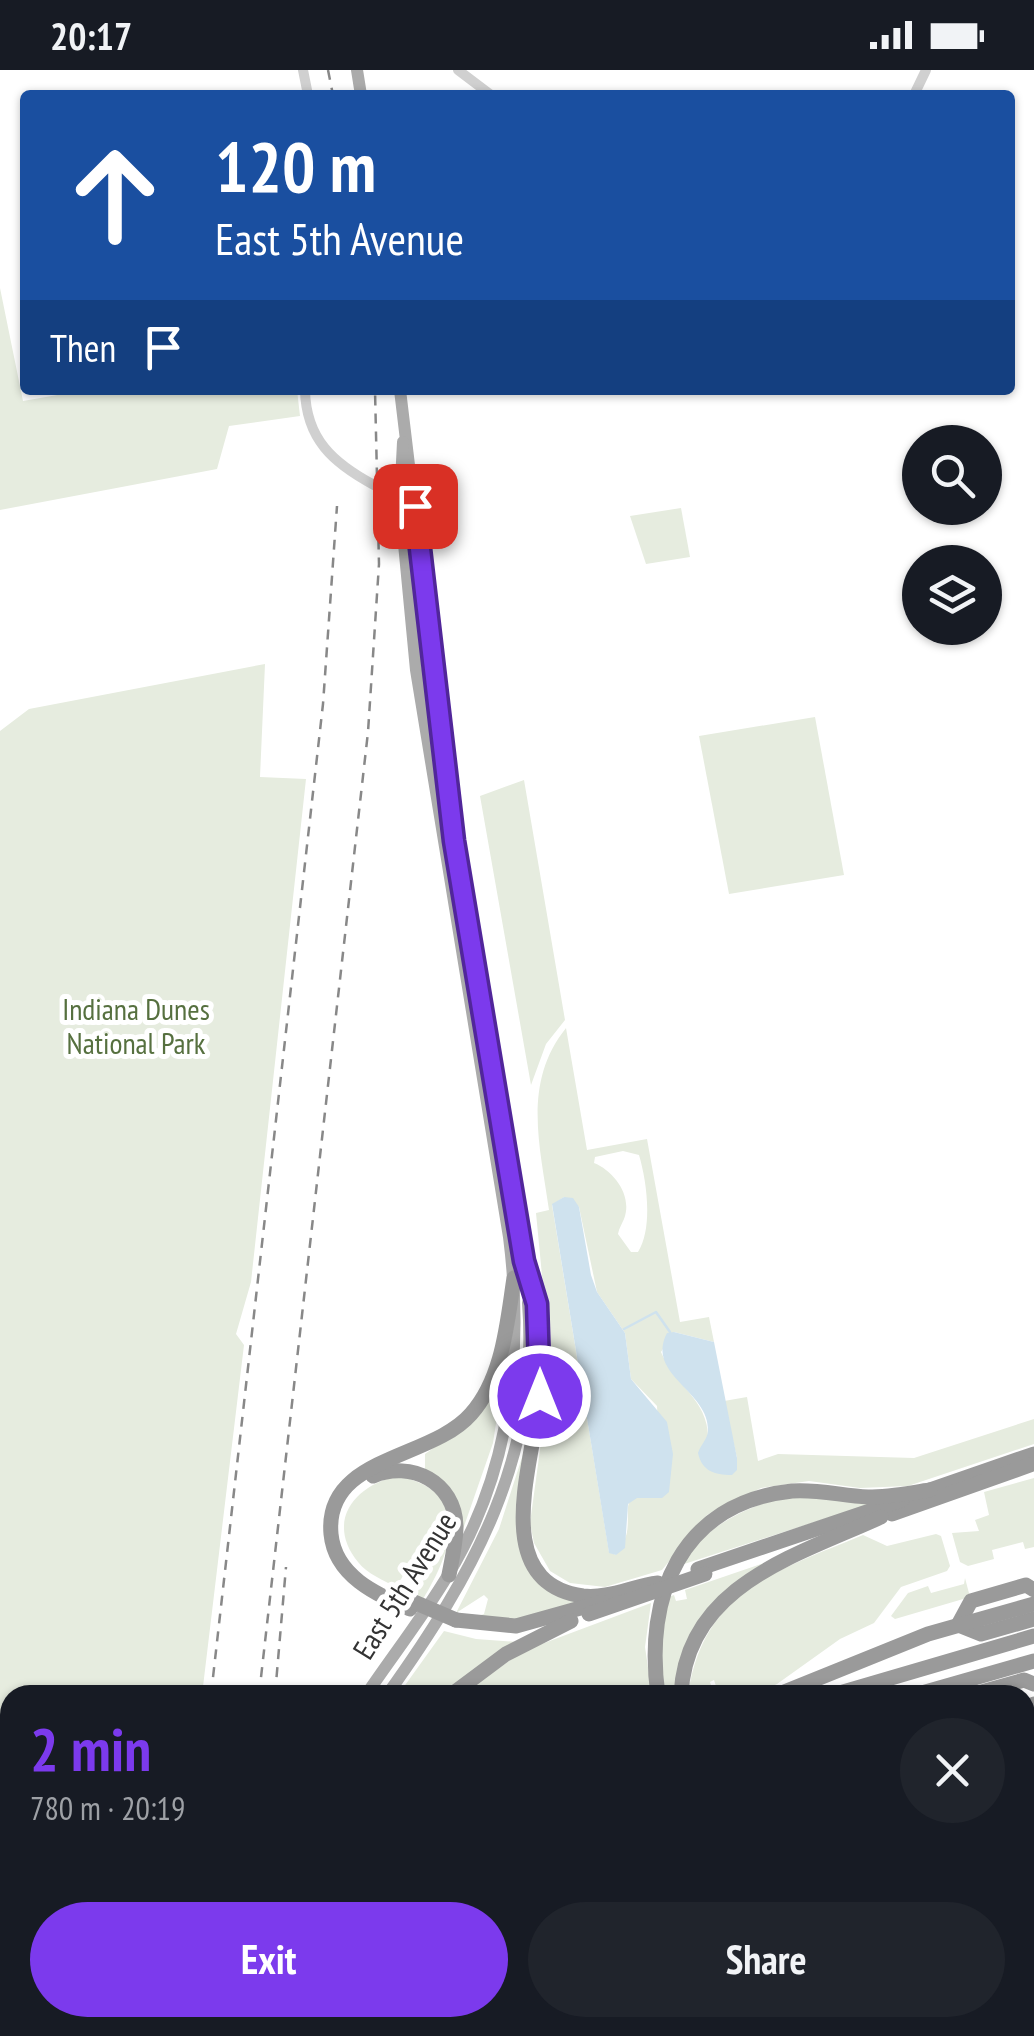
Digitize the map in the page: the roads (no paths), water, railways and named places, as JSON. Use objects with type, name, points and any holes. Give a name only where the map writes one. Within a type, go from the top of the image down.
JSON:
[{"type":"highway","points":[[524,1261],[537,1304],[540,1356],[522,1533],[531,1562],[543,1577],[585,1606]]},
{"type":"highway","points":[[514,1278],[499,1359],[474,1411],[440,1439],[353,1478],[332,1514],[331,1538],[348,1573],[454,1623],[517,1634],[568,1622]]},
{"type":"highway","points":[[464,1685],[506,1654],[568,1622],[585,1606],[608,1595],[702,1571],[1034,1454]]},
{"type":"highway","points":[[454,1623],[516,1626],[881,1517],[1034,1466]]},
{"type":"highway","points":[[412,1606],[373,1582],[347,1558],[339,1536],[340,1514],[358,1485],[378,1473],[403,1470],[430,1478],[442,1488],[456,1526],[449,1574]]},
{"type":"highway","points":[[657,1685],[653,1636],[661,1597],[681,1555],[715,1520],[754,1500],[794,1491],[867,1497],[930,1490]]},
{"type":"highway","points":[[683,1685],[690,1649],[725,1598],[758,1573],[881,1517]]},
{"type":"highway","points":[[799,1685],[872,1654],[1034,1603]]},
{"type":"highway","points":[[866,1685],[1034,1636]]},
{"type":"highway","points":[[950,1685],[1034,1661]]},
{"type":"main road","name":"East 5th Avenue","points":[[373,1685],[449,1574],[476,1519],[507,1421],[516,1357],[514,1278],[416,670],[400,395]]},
{"type":"main road","name":"East 5th Avenue","points":[[394,1685],[465,1579],[502,1495],[526,1388],[529,1332],[524,1261],[452,822],[408,504]]},
{"type":"street","points":[[458,70],[484,90]]},
{"type":"street","points":[[305,395],[309,423],[330,456],[408,504]]},
{"type":"water","points":[[564,1197],[573,1198],[579,1207],[597,1292],[625,1333],[631,1379],[667,1422],[673,1454],[669,1492],[662,1498],[637,1498],[628,1504],[625,1548],[616,1555],[609,1553],[552,1204]]},
{"type":"water","points":[[667,1333],[714,1342],[737,1458],[737,1470],[732,1475],[710,1471],[702,1464],[698,1453],[708,1431],[706,1417],[664,1360]]},
{"type":"waterway","points":[[624,1329],[656,1312],[670,1332]]},
{"type":"railway","points":[[328,70],[332,90]]},
{"type":"railway","points":[[260,1685],[368,732],[379,564],[375,395]]},
{"type":"railway","points":[[212,1685],[323,704],[337,506]]},
{"type":"railway","points":[[276,1685],[286,1567]]},
{"type":"park label","name":"Indiana Dunes National Park","points":[[136,1027]]}]
